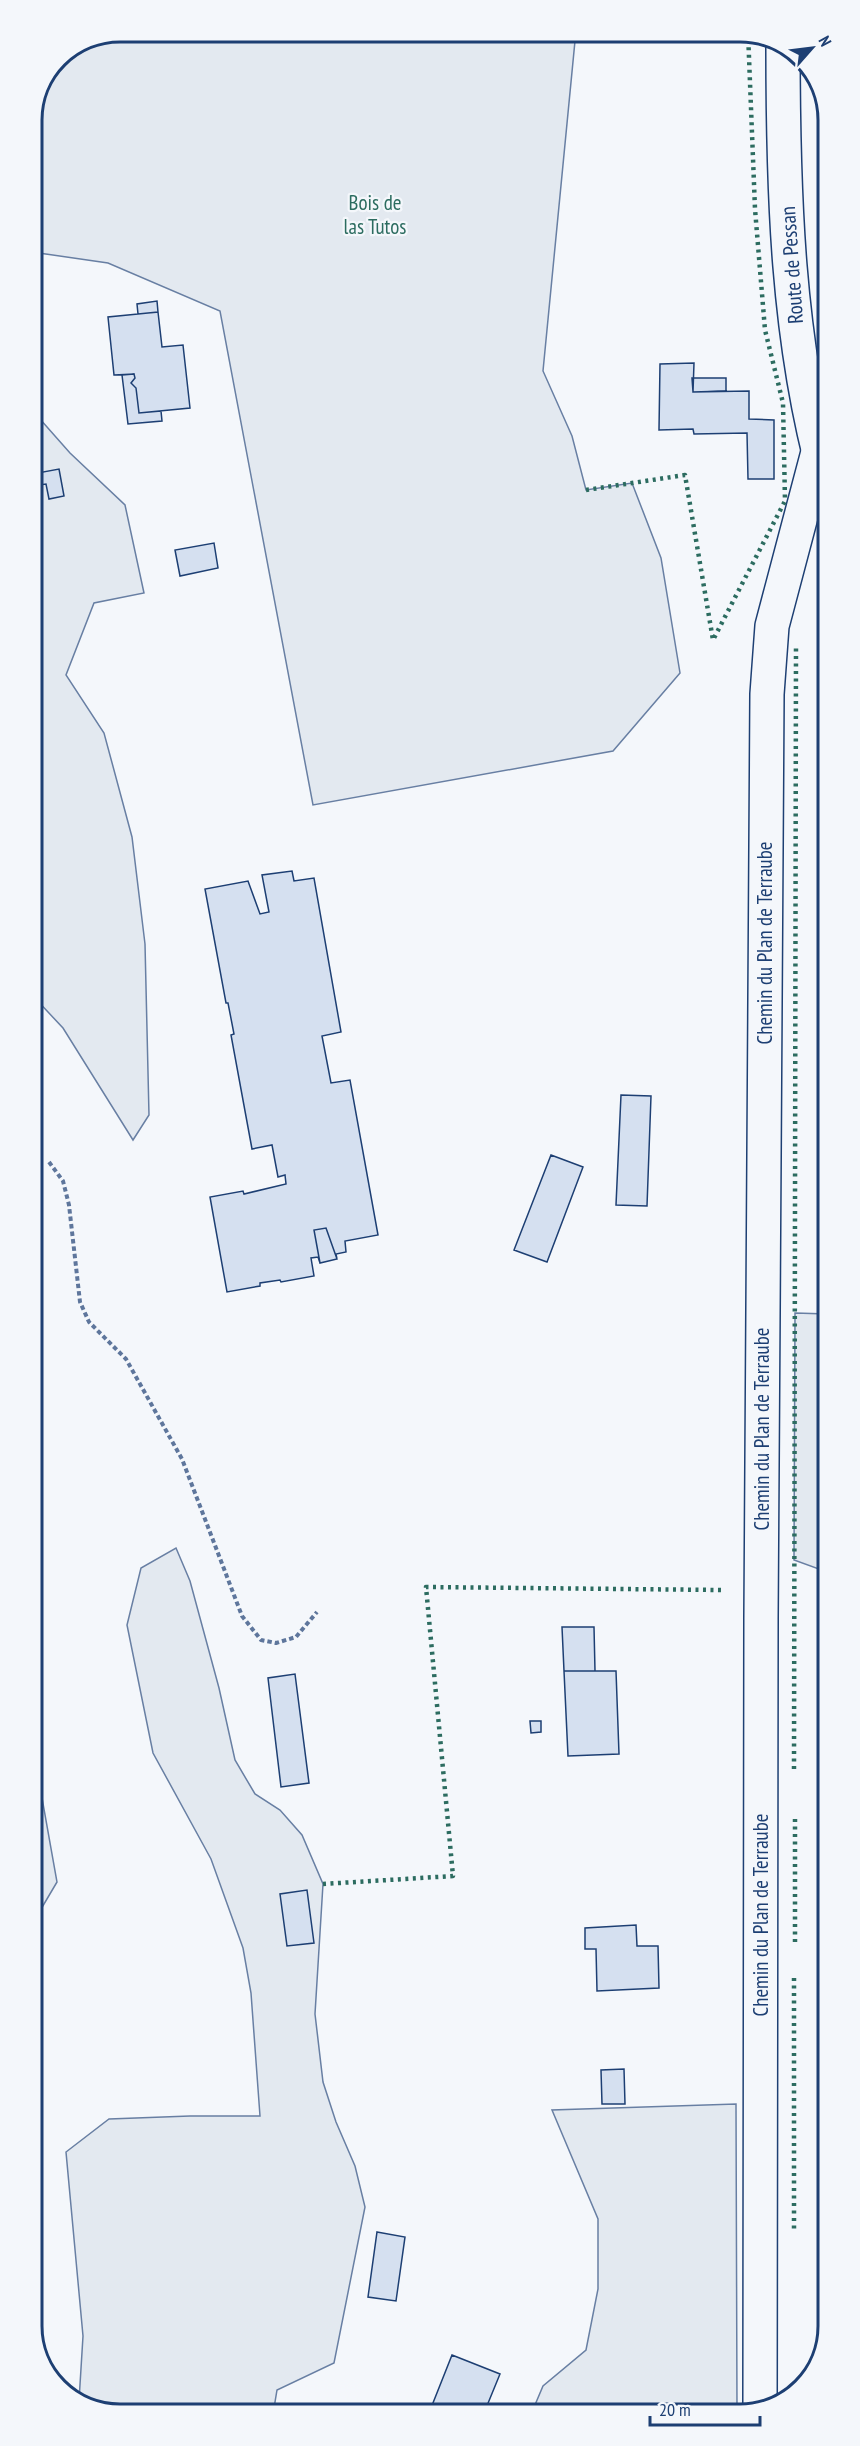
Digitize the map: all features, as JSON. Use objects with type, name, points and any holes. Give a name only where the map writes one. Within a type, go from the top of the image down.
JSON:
[{"type":"street","name":"Route de Pessan","points":[[783,78],[783,130],[789,247],[798,350],[818,447]]},
{"type":"street","name":"Chemin du Plan de Terraube","points":[[760,2401],[761,1608],[767,693],[772,627],[818,479]]},
{"type":"path","points":[[49,1162],[63,1181],[69,1205],[80,1302],[89,1322],[126,1359],[182,1460],[242,1616],[261,1640],[276,1643],[296,1637],[316,1612]]},
{"type":"green space","name":"Bois de las Tutos","points":[[120,42],[575,42],[543,371],[572,436],[586,490],[632,483],[661,558],[680,673],[613,751],[313,805],[220,311],[108,263],[42,253],[43,104],[55,76],[76,55],[90,48],[104,43]]},
{"type":"green space","points":[[42,421],[70,453],[125,505],[144,593],[94,603],[66,675],[104,733],[132,837],[145,944],[149,1115],[133,1140],[63,1028],[42,1006]]},
{"type":"green space","points":[[795,1313],[818,1314],[818,1569],[794,1560]]},
{"type":"green space","points":[[176,1548],[190,1581],[219,1688],[235,1760],[255,1794],[280,1810],[302,1835],[323,1884],[315,2014],[323,2082],[336,2122],[355,2166],[365,2207],[334,2363],[277,2390],[275,2404],[115,2404],[104,2403],[79,2393],[83,2336],[66,2152],[109,2119],[260,2116],[251,1993],[243,1948],[211,1859],[153,1753],[127,1625],[141,1568]]},
{"type":"green space","points":[[42,1798],[57,1882],[42,1907]]},
{"type":"green space","points":[[736,2104],[737,2404],[535,2404],[543,2386],[586,2350],[598,2289],[598,2219],[552,2110]]},
{"type":"building","points":[[157,301],[158,312],[138,314],[137,304]]},
{"type":"building","points":[[158,312],[162,347],[183,345],[190,408],[139,413],[136,388],[131,383],[135,378],[134,374],[114,375],[108,317]]},
{"type":"building","points":[[694,363],[693,392],[749,391],[749,419],[774,420],[774,479],[748,479],[747,433],[694,434],[693,429],[659,430],[660,364]]},
{"type":"building","points":[[134,374],[135,378],[131,383],[136,388],[139,413],[161,411],[162,421],[128,424],[122,375]]},
{"type":"building","points":[[692,378],[726,378],[726,391],[693,392]]},
{"type":"building","points":[[59,469],[64,496],[49,499],[46,484],[42,485],[42,472]]},
{"type":"building","points":[[214,543],[218,568],[180,576],[175,550]]},
{"type":"building","points":[[292,871],[294,881],[314,878],[341,1032],[322,1036],[331,1083],[350,1080],[378,1235],[345,1241],[346,1252],[336,1254],[337,1259],[326,1228],[314,1230],[320,1263],[318,1257],[311,1258],[314,1276],[260,1283],[260,1286],[227,1292],[210,1197],[243,1191],[244,1194],[286,1184],[285,1175],[278,1177],[272,1145],[252,1149],[231,1035],[234,1034],[205,889],[248,881],[260,914],[269,912],[262,875]]},
{"type":"building","points":[[621,1095],[651,1096],[647,1206],[616,1205]]},
{"type":"building","points":[[551,1155],[583,1167],[547,1262],[514,1250]]},
{"type":"building","points":[[326,1228],[337,1259],[320,1263],[314,1230]]},
{"type":"building","points":[[562,1627],[594,1627],[595,1671],[564,1671]]},
{"type":"building","points":[[564,1671],[616,1671],[619,1754],[568,1756]]},
{"type":"building","points":[[295,1674],[309,1783],[281,1787],[268,1678]]},
{"type":"building","points":[[530,1721],[541,1721],[541,1732],[531,1733]]},
{"type":"building","points":[[307,1890],[314,1943],[287,1946],[280,1894]]},
{"type":"building","points":[[636,1925],[637,1946],[658,1946],[659,1988],[597,1991],[596,1949],[585,1949],[585,1928]]},
{"type":"building","points":[[624,2069],[625,2104],[602,2104],[601,2070]]},
{"type":"building","points":[[377,2232],[405,2237],[396,2301],[368,2297]]},
{"type":"building","points":[[452,2355],[500,2374],[488,2404],[433,2404]]},
{"type":"hedge","points":[[586,490],[685,475],[713,640],[785,501],[783,403],[765,330],[755,209],[748,42]]},
{"type":"hedge","points":[[794,1769],[796,646]]},
{"type":"hedge","points":[[323,1884],[453,1876],[426,1587],[721,1590]]},
{"type":"hedge","points":[[795,1819],[795,1946]]},
{"type":"hedge","points":[[794,1978],[794,2231]]}]
